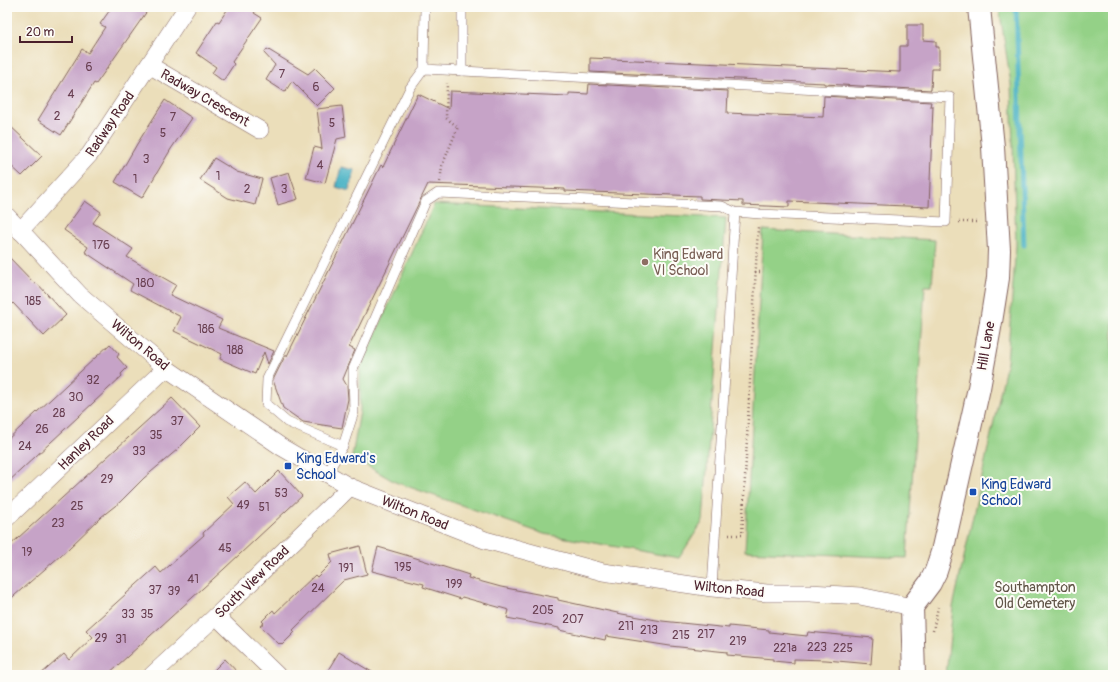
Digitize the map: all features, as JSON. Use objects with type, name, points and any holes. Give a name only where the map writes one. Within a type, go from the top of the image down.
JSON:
[{"type":"street","name":"Radway Road","points":[[20,231],[90,154],[187,7]]},
{"type":"street","name":"Hill Lane","points":[[912,608],[930,583],[936,571],[961,471],[979,388],[996,293],[999,250],[990,106],[979,7]]},
{"type":"street","name":"Radway Crescent","points":[[149,65],[260,130]]},
{"type":"street","name":"Wilton Road","points":[[7,216],[80,295],[166,368],[283,448],[350,487],[485,540],[602,572],[712,588],[767,593],[810,593],[860,596],[912,608]]},
{"type":"street","name":"Hanley Road","points":[[7,518],[166,368]]},
{"type":"street","name":"South View Road","points":[[152,675],[216,616],[350,487]]},
{"type":"street","points":[[912,608],[914,675]]},
{"type":"street","points":[[216,616],[277,675]]},
{"type":"lane","points":[[343,446],[287,422],[266,404],[267,379],[410,88],[424,69],[425,7]]},
{"type":"lane","points":[[462,7],[462,71]]},
{"type":"lane","points":[[327,474],[343,446],[354,412],[353,369],[426,201],[438,193],[722,206],[735,212],[760,214],[946,222],[950,97],[424,69]]},
{"type":"lane","points":[[712,588],[735,212]]},
{"type":"path","points":[[438,193],[442,166],[458,127],[446,118],[447,71]]},
{"type":"path","points":[[716,534],[742,535],[757,230],[760,214]]},
{"type":"path","points":[[946,222],[997,222]]},
{"type":"path","points":[[755,272],[761,272]]},
{"type":"green space","name":"Southampton Old Cemetery","points":[[999,7],[1113,7],[1113,675],[946,675],[953,607],[1007,362],[1016,245],[1011,84]]},
{"type":"green space","points":[[434,204],[726,218],[703,521],[679,558],[544,534],[395,482],[352,457],[360,411],[360,369]]},
{"type":"green space","points":[[763,230],[935,240],[932,286],[925,286],[907,558],[745,551]]},
{"type":"water","points":[[341,167],[355,170],[349,191],[336,187]]},
{"type":"building","points":[[112,7],[150,7],[96,84],[94,83],[61,135],[38,120],[82,49],[88,53],[105,27],[100,24]]},
{"type":"building","points":[[229,7],[258,7],[254,13],[262,18],[232,62],[234,64],[223,81],[212,73],[216,67],[196,53],[217,21],[219,22]]},
{"type":"building","points":[[907,25],[923,25],[923,40],[936,41],[936,47],[939,47],[939,69],[932,69],[931,90],[824,83],[590,72],[590,58],[900,72],[900,46],[907,46]]},
{"type":"building","points":[[267,49],[308,74],[315,68],[335,88],[317,106],[292,81],[285,92],[266,80],[275,65],[264,53]]},
{"type":"building","points":[[589,84],[728,91],[727,113],[823,117],[824,96],[931,102],[930,106],[933,106],[929,207],[789,201],[789,207],[743,205],[743,201],[700,199],[700,196],[428,184],[349,347],[355,350],[343,379],[347,386],[348,399],[342,428],[303,422],[283,408],[273,380],[285,356],[287,356],[381,165],[383,167],[418,94],[449,109],[450,91],[569,96],[569,93],[588,94]]},
{"type":"building","points":[[165,100],[192,118],[171,149],[142,198],[115,182]]},
{"type":"building","points":[[342,106],[346,137],[337,139],[325,183],[306,178],[314,147],[322,149],[317,109]]},
{"type":"building","points":[[7,123],[42,156],[22,176],[7,162]]},
{"type":"building","points":[[214,158],[237,172],[262,179],[255,205],[228,198],[200,180]]},
{"type":"building","points":[[289,172],[298,199],[278,205],[270,178]]},
{"type":"building","points":[[85,201],[101,212],[93,223],[133,249],[127,257],[176,285],[170,295],[222,320],[218,328],[274,351],[268,364],[264,352],[255,374],[220,359],[222,354],[174,331],[181,317],[130,290],[133,284],[85,252],[88,247],[64,230]]},
{"type":"building","points":[[7,255],[35,284],[37,283],[66,315],[44,336],[13,303],[7,309]]},
{"type":"building","points":[[110,344],[119,354],[117,357],[127,368],[121,374],[122,376],[7,483],[7,440]]},
{"type":"building","points":[[172,398],[200,427],[120,502],[101,517],[68,549],[7,602],[7,548]]},
{"type":"building","points":[[279,471],[302,496],[107,675],[40,675],[64,654],[69,660],[93,637],[86,630],[156,567],[161,573],[204,535],[203,533],[234,504],[228,497],[245,482],[256,494]]},
{"type":"building","points":[[360,546],[367,574],[344,580],[293,630],[295,632],[282,645],[280,643],[279,644],[260,626],[264,623],[262,621],[273,610],[275,613],[315,575],[317,577],[332,562],[330,554]]},
{"type":"building","points":[[378,547],[469,575],[468,578],[501,587],[558,598],[558,600],[622,614],[662,621],[729,628],[729,626],[769,630],[769,632],[807,636],[808,632],[873,638],[871,664],[794,659],[794,663],[773,661],[773,659],[727,655],[727,652],[670,646],[606,636],[605,640],[559,630],[559,628],[507,618],[509,610],[462,597],[461,599],[423,587],[424,584],[372,571]]},
{"type":"building","points":[[339,652],[355,662],[377,675],[325,675]]},
{"type":"building","points":[[225,659],[240,675],[209,675]]},
{"type":"waterway","points":[[1016,7],[1024,245]]},
{"type":"place","name":"King Edward VI School","points":[[645,262]]},
{"type":"place","name":"King Edward's School","points":[[288,466]]},
{"type":"place","name":"King Edward School","points":[[973,492]]}]
